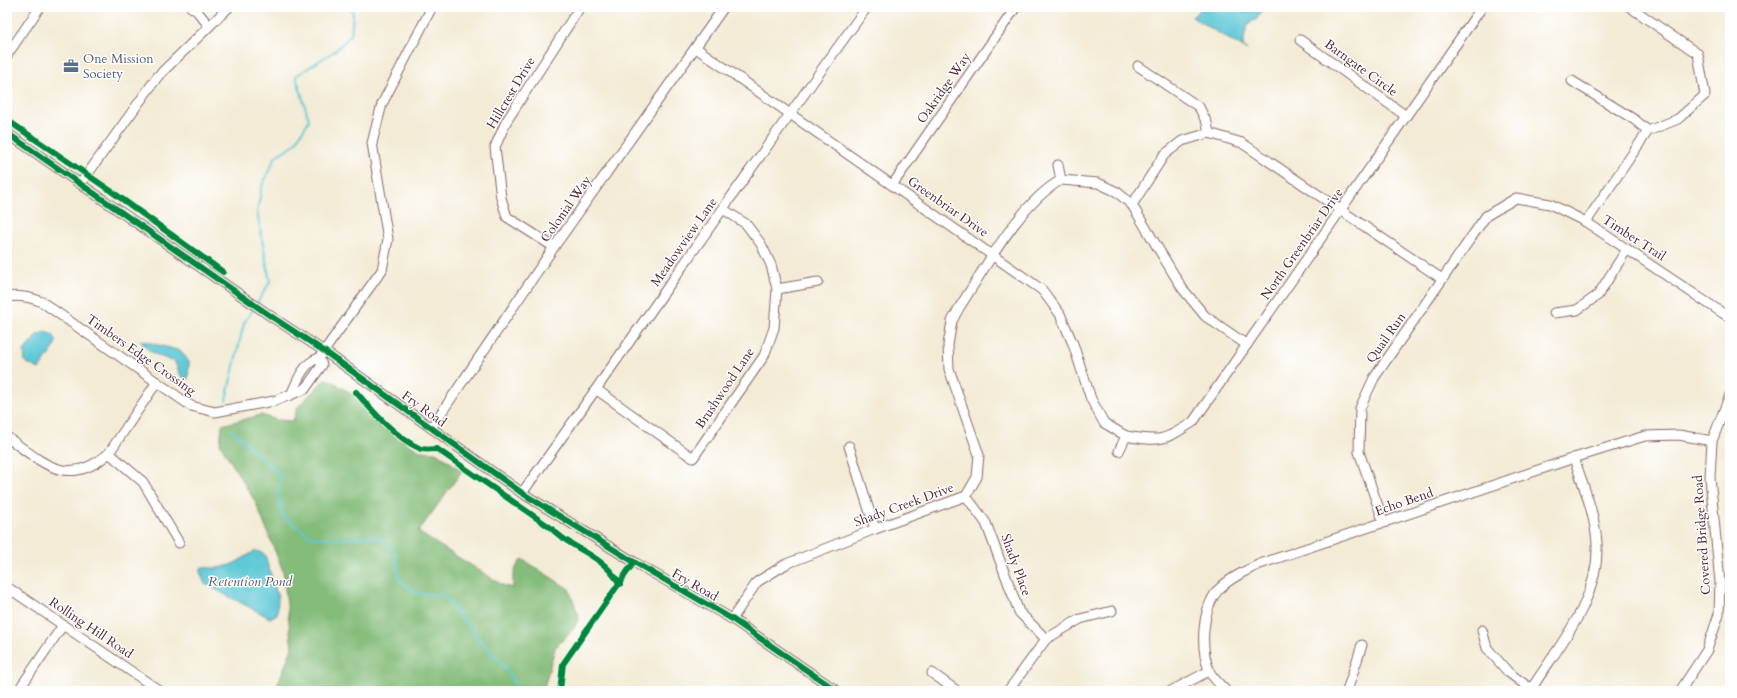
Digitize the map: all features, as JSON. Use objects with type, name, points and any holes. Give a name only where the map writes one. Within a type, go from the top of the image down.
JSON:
[{"type":"street","points":[[7,55],[40,7]]},
{"type":"street","points":[[191,7],[197,11],[209,26]]},
{"type":"street","points":[[81,183],[152,83],[229,7]]},
{"type":"street","name":"Timbers Edge Crossing","points":[[7,297],[30,297],[42,302],[191,406],[215,412],[274,401],[291,395],[297,380],[311,360],[322,355],[382,270],[388,239],[372,143],[382,104],[432,7]]},
{"type":"street","name":"Hillcrest Drive","points":[[554,247],[508,217],[500,192],[495,147],[506,122],[580,7]]},
{"type":"street","name":"Colonial Way","points":[[431,428],[554,247],[724,7]]},
{"type":"street","name":"Meadowview Lane","points":[[522,493],[597,390],[790,113],[867,7]]},
{"type":"street","name":"Oakridge Way","points":[[893,184],[1016,7]]},
{"type":"street","name":"North Greenbriar Drive","points":[[1126,436],[1149,440],[1170,437],[1193,422],[1342,211],[1482,7]]},
{"type":"street","points":[[1586,222],[1648,131],[1678,119],[1705,95],[1698,54],[1630,7]]},
{"type":"street","name":"Barngate Circle","points":[[1300,40],[1406,116]]},
{"type":"street","name":"Greenbriar Drive","points":[[696,48],[893,184],[1042,290],[1060,314],[1073,344],[1091,399],[1104,423],[1126,436]]},
{"type":"street","points":[[1138,66],[1199,107],[1207,123],[1208,133]]},
{"type":"street","points":[[1572,81],[1635,120],[1648,131]]},
{"type":"street","name":"Fry Road","points":[[7,132],[272,317],[322,355],[431,428],[522,493],[634,562],[732,619],[837,691]]},
{"type":"street","points":[[1132,205],[1164,155],[1182,141],[1208,133],[1242,143],[1442,278]]},
{"type":"street","points":[[1058,165],[1062,180],[1098,183],[1117,192],[1132,205],[1182,288],[1205,316],[1247,345]]},
{"type":"street","name":"Shady Creek Drive","points":[[732,619],[757,582],[786,564],[875,529],[966,496],[977,477],[979,454],[949,369],[948,345],[952,322],[959,308],[994,255],[1028,207],[1048,188],[1062,180]]},
{"type":"street","name":"Timber Trail","points":[[1516,198],[1550,204],[1586,222],[1730,318]]},
{"type":"street","name":"Quail Run","points":[[1384,523],[1359,452],[1360,408],[1374,378],[1486,216],[1516,198]]},
{"type":"street","name":"Brushwood Lane","points":[[597,390],[693,458],[764,356],[774,328],[777,289],[771,264],[760,244],[746,224],[723,209]]},
{"type":"street","points":[[1554,313],[1577,310],[1598,294],[1626,249]]},
{"type":"street","points":[[777,289],[818,282]]},
{"type":"street","points":[[7,437],[48,465],[60,470],[73,471],[87,468],[99,462],[109,452],[157,382]]},
{"type":"street","name":"Covered Bridge Road","points":[[1680,691],[1707,650],[1719,614],[1720,582],[1710,477],[1712,441],[1730,395]]},
{"type":"street","name":"Echo Bend","points":[[1226,691],[1209,671],[1203,640],[1205,616],[1218,591],[1235,576],[1260,564],[1574,458],[1645,436],[1679,435],[1712,441]]},
{"type":"street","points":[[1119,451],[1126,436]]},
{"type":"street","points":[[849,446],[875,529]]},
{"type":"street","points":[[109,452],[143,482],[179,543]]},
{"type":"street","points":[[1482,630],[1487,648],[1508,672],[1530,690],[1583,609],[1595,576],[1597,544],[1592,514],[1574,458]]},
{"type":"street","name":"Shady Place","points":[[966,496],[986,523],[1019,612],[1046,639]]},
{"type":"street","points":[[1720,582],[1730,582]]},
{"type":"street","name":"Rolling Hill Road","points":[[7,587],[160,691]]},
{"type":"street","points":[[1008,691],[1046,639],[1080,619],[1112,611]]},
{"type":"street","points":[[18,691],[63,625]]},
{"type":"street","points":[[1347,691],[1362,645]]},
{"type":"street","points":[[1170,691],[1209,671]]},
{"type":"street","points":[[932,673],[957,691]]},
{"type":"green space","points":[[325,379],[332,381],[352,394],[383,426],[397,437],[420,451],[436,452],[462,471],[418,532],[504,586],[513,588],[514,572],[522,559],[569,589],[579,617],[574,628],[555,648],[543,691],[275,691],[292,648],[283,571],[256,503],[220,444],[222,425],[261,415],[277,420],[293,421],[297,408]]},
{"type":"water","points":[[1203,7],[1264,7],[1257,19],[1247,24],[1243,45],[1247,50],[1192,17]]},
{"type":"water","points":[[46,332],[53,335],[56,340],[54,348],[39,369],[25,362],[24,351],[38,334]]},
{"type":"water","points":[[140,340],[181,351],[189,362],[188,379],[185,379],[180,375],[175,362],[151,351]]},
{"type":"water","name":"Retention Pond","points":[[255,551],[261,552],[265,555],[278,598],[277,614],[270,618],[205,584],[200,572],[202,567],[218,568],[230,565]]},
{"type":"waterway","points":[[257,303],[270,282],[257,212],[262,186],[276,156],[295,144],[309,120],[296,76],[336,50],[351,35],[353,13],[351,7]]},
{"type":"waterway","points":[[226,400],[244,323],[254,308]]},
{"type":"waterway","points":[[232,430],[281,476],[278,498],[284,517],[311,537],[344,539],[375,536],[394,550],[400,581],[417,593],[443,595],[472,631],[509,672],[517,691]]},
{"type":"cycle path","points":[[7,120],[111,191],[223,272]]},
{"type":"cycle path","points":[[7,133],[272,317],[324,351],[522,493],[634,562],[732,619],[837,691]]},
{"type":"cycle path","points":[[356,392],[394,432],[421,449],[437,449],[551,528],[562,538],[602,563],[611,571],[620,584]]},
{"type":"cycle path","points":[[560,691],[563,664],[634,562]]},
{"type":"place","name":"One Mission Society","points":[[71,66]]}]
